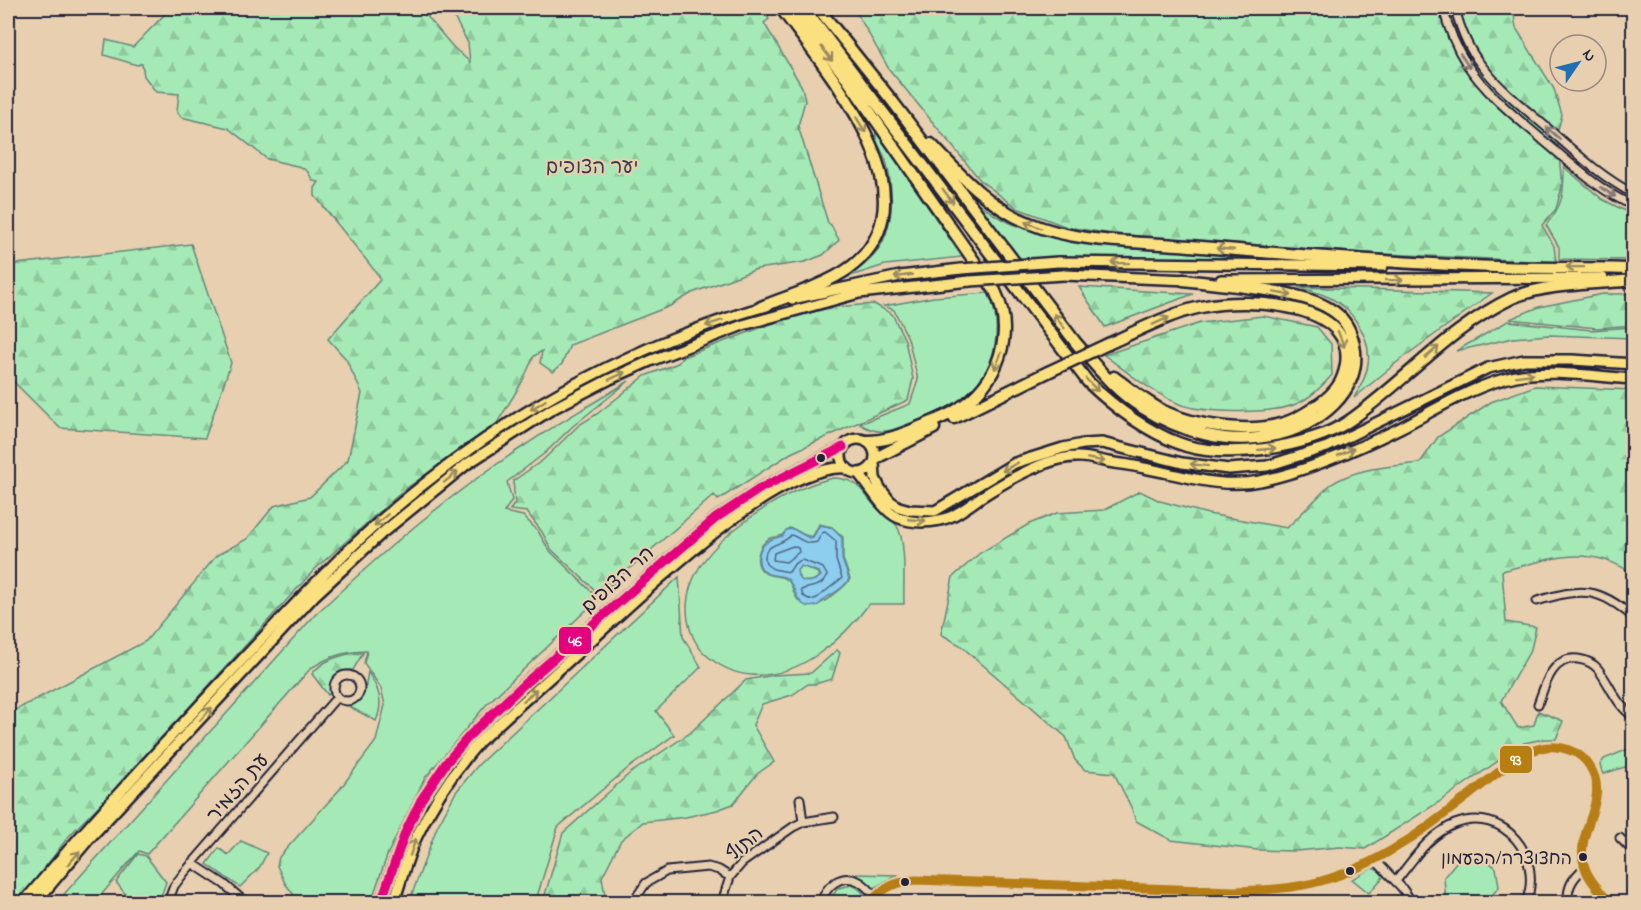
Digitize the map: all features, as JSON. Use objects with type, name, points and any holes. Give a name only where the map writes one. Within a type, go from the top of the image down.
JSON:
[{"type":"highway","points":[[760,307],[826,281],[859,261],[871,247],[878,232],[885,204],[880,168],[869,138],[836,85],[781,8]]},
{"type":"highway","points":[[792,8],[847,79],[995,291],[1004,314],[1005,335],[1001,353],[992,375],[971,399],[949,414],[892,439],[867,441]]},
{"type":"highway","points":[[804,8],[1088,382],[1113,406],[1132,420],[1180,444],[1216,451],[1243,451],[1278,448],[1324,434],[1348,422],[1465,326],[1515,297],[1547,289],[1634,280]]},
{"type":"highway","points":[[818,8],[893,102],[1089,359],[1125,396],[1139,406],[1182,428],[1217,437],[1260,438],[1288,432],[1322,414],[1348,387],[1355,362],[1354,342],[1345,321],[1328,307],[1284,294],[1183,280]]},
{"type":"highway","points":[[893,102],[958,173],[985,198],[1012,215],[1061,234],[1472,267],[1634,269]]},
{"type":"highway","points":[[875,460],[1048,372],[1178,313],[1204,306],[1234,303],[1281,306],[1316,315],[1334,326],[1343,342],[1345,368],[1335,390],[1316,407],[1297,418],[1282,424],[1235,428],[1184,418],[1161,410],[1089,359]]},
{"type":"main road","points":[[24,903],[81,834],[301,597],[366,534],[423,486],[493,434],[559,392],[626,358],[693,330],[760,307],[900,276],[961,269],[1058,262],[1472,267]]},
{"type":"main road","points":[[36,903],[88,840],[344,567],[423,499],[492,448],[552,410],[610,379],[743,324],[859,293],[970,280],[1063,275],[1183,280],[1313,281],[1550,277],[1634,280]]},
{"type":"main road","points":[[1634,364],[1524,360],[1488,368],[1327,447],[1267,465],[1229,469],[1182,463],[1102,443],[1063,448],[1015,463],[935,511],[910,510],[890,501],[875,478],[874,448],[867,441],[851,440],[843,447],[841,458],[847,468],[858,473],[870,485],[880,501],[895,516],[921,522],[952,516],[1037,467],[1076,456],[1217,483],[1257,482],[1289,474],[1338,456],[1400,428],[1453,399],[1516,376],[1538,373],[1634,379]]},
{"type":"main road","name":"הר הצופים","points":[[381,903],[405,833],[421,800],[446,763],[471,734],[523,685],[716,518],[761,488],[843,447]]},
{"type":"main road","points":[[858,473],[868,470],[875,460]]},
{"type":"main road","name":"הר הצופים","points":[[394,903],[416,838],[432,806],[455,771],[479,742],[676,565],[723,526],[794,482],[829,469],[847,468]]},
{"type":"street","points":[[1443,8],[1459,51],[1473,73],[1504,107],[1591,181],[1634,206]]},
{"type":"street","points":[[1455,8],[1469,46],[1494,80],[1598,172],[1634,194]]},
{"type":"street","points":[[1537,601],[1569,592],[1589,592],[1608,599],[1634,618]]},
{"type":"street","points":[[1538,704],[1546,680],[1556,666],[1571,658],[1580,659],[1594,665],[1612,695],[1626,712],[1634,717]]},
{"type":"street","name":"עת הזמיר","points":[[168,903],[174,886],[192,863],[337,697]]},
{"type":"street","points":[[822,903],[830,887],[844,879],[856,880],[873,900],[896,883],[916,879],[1234,891],[1278,889],[1331,878],[1375,860],[1408,840],[1513,761],[1529,751],[1548,747],[1569,749],[1576,753],[1588,764],[1596,778],[1597,800],[1583,850],[1585,867],[1594,884],[1609,903]]},
{"type":"street","points":[[800,799],[803,822]]},
{"type":"street","name":"התוף","points":[[722,903],[730,876],[742,862],[775,838],[803,822],[834,817]]},
{"type":"street","points":[[1396,881],[1431,840],[1448,827],[1469,821],[1489,822],[1515,838],[1527,856],[1531,873],[1526,903]]},
{"type":"street","points":[[1620,838],[1634,852]]},
{"type":"street","points":[[1375,860],[1396,881],[1412,903]]},
{"type":"street","points":[[192,863],[211,874],[245,903]]},
{"type":"street","points":[[633,903],[646,882],[667,871],[708,867],[730,876]]},
{"type":"street","points":[[1568,903],[1567,894],[1572,880],[1585,867]]},
{"type":"street","points":[[1085,903],[1086,885]]},
{"type":"green space","name":"יער הצופים","points":[[184,8],[420,8],[453,47],[470,62],[468,43],[449,8],[761,8],[769,19],[764,23],[802,87],[805,101],[798,126],[828,223],[839,240],[823,255],[805,262],[757,269],[692,293],[670,306],[570,345],[562,364],[553,372],[540,363],[542,351],[534,356],[522,382],[496,425],[404,490],[314,570],[113,791],[68,837],[16,902],[8,902],[8,714],[146,641],[217,555],[247,539],[274,506],[310,497],[348,460],[362,393],[346,359],[328,339],[380,280],[315,196],[315,188],[319,182],[313,181],[308,172],[301,167],[267,159],[228,128],[181,117],[177,111],[179,94],[156,92],[144,76],[142,64],[137,65],[104,55],[106,40],[133,47],[167,12]]},
{"type":"green space","points":[[854,8],[1513,8],[1516,28],[1548,79],[1548,93],[1555,93],[1562,115],[1557,133],[1562,187],[1556,209],[1542,225],[1554,246],[1556,262],[1364,253],[1113,234],[1067,227],[1017,208],[981,181],[889,69]]},
{"type":"green space","points":[[876,131],[962,257],[885,265],[847,277],[876,253],[887,232],[890,220],[890,184],[886,161],[876,139]]},
{"type":"green space","points":[[1564,167],[1602,199],[1633,215],[1633,260],[1559,259],[1559,247],[1546,225],[1561,199]]},
{"type":"green space","points":[[971,198],[1014,225],[1060,237],[1344,261],[1019,258]]},
{"type":"green space","points":[[191,244],[231,363],[205,438],[60,428],[8,376],[8,265]]},
{"type":"green space","points":[[1079,287],[1193,294],[1105,327]]},
{"type":"green space","points":[[1298,287],[1492,293],[1401,359],[1354,398],[1367,369],[1368,351],[1362,331],[1353,316],[1340,304]]},
{"type":"green space","points":[[988,293],[996,320],[996,334],[990,362],[975,387],[954,404],[888,431],[875,431],[860,424],[910,404],[918,380],[908,338],[894,310],[884,306],[934,297]]},
{"type":"green space","points":[[1603,294],[1633,294],[1633,325],[1597,328],[1510,319],[1539,307]]},
{"type":"green space","points":[[874,304],[892,314],[905,340],[913,379],[908,400],[791,453],[718,500],[714,495],[621,576],[595,590],[551,549],[527,512],[510,510],[515,503],[513,481],[543,460],[579,425],[597,414],[645,376],[678,363],[683,357],[792,316],[834,307]]},
{"type":"green space","points":[[1263,316],[1317,327],[1331,344],[1332,375],[1311,395],[1296,404],[1255,411],[1219,411],[1188,407],[1157,393],[1104,355],[1200,323]]},
{"type":"green space","points":[[1508,321],[1591,330],[1633,327],[1633,338],[1548,335],[1513,338],[1456,351]]},
{"type":"green space","points":[[629,381],[573,426],[545,453],[507,482],[512,500],[504,512],[523,516],[538,531],[549,550],[594,594],[617,581],[486,705],[425,778],[388,853],[371,902],[299,902],[285,883],[277,866],[279,857],[340,789],[376,741],[385,705],[381,688],[364,663],[367,651],[337,656],[310,669],[147,854],[139,851],[95,902],[57,902],[315,615],[340,592],[415,526],[468,484]]},
{"type":"green space","points":[[1535,386],[1633,390],[1633,574],[1617,564],[1585,556],[1569,556],[1502,571],[1506,622],[1536,627],[1531,649],[1501,701],[1518,728],[1534,725],[1538,711],[1563,721],[1556,739],[1524,743],[1439,802],[1365,849],[1340,847],[1296,851],[1258,850],[1171,840],[1136,821],[1114,773],[1085,770],[1075,760],[1066,737],[960,645],[941,634],[953,577],[980,553],[1029,524],[1057,513],[1104,510],[1140,491],[1160,501],[1208,514],[1287,528],[1330,485],[1340,479],[1362,471],[1420,463],[1438,437],[1491,402]]},
{"type":"green space","points":[[833,478],[853,482],[897,526],[903,553],[904,604],[869,604],[833,643],[819,654],[787,670],[752,675],[738,673],[714,661],[696,642],[688,620],[687,604],[690,589],[703,562],[723,539],[767,506],[788,494]],"holes":[[[819,524],[832,527],[843,537],[843,559],[850,579],[823,602],[807,606],[796,598],[787,580],[765,573],[761,569],[758,555],[766,541],[780,536],[789,528],[804,535],[813,536]]]},
{"type":"green space","points":[[802,566],[820,576],[809,581],[802,580],[797,570]]},
{"type":"green space","points":[[679,577],[683,637],[701,667],[656,711],[674,735],[627,769],[558,827],[537,897],[540,902],[409,902],[437,827],[456,792],[479,764]]},
{"type":"green space","points":[[837,650],[840,653],[832,679],[808,684],[792,695],[762,704],[753,725],[774,762],[757,774],[733,804],[686,817],[643,822],[621,840],[602,877],[606,902],[548,902],[545,895],[563,833],[629,774],[690,733],[746,680],[774,675],[811,673]]},
{"type":"green space","points":[[353,653],[363,653],[353,670],[343,671],[336,675],[331,686],[332,691],[328,695],[312,674],[325,662]]},
{"type":"green space","points":[[368,672],[375,684],[380,702],[376,721],[350,707],[363,696]]},
{"type":"green space","points":[[1631,748],[1628,766],[1603,774],[1600,765],[1604,759]]},
{"type":"green space","points":[[241,841],[267,853],[259,868],[240,887],[207,864],[219,848],[228,855]]},
{"type":"green space","points":[[138,854],[146,856],[166,882],[159,902],[126,902],[129,899],[116,882]]},
{"type":"green space","points":[[1481,856],[1496,868],[1499,887],[1486,902],[1446,902],[1444,877],[1458,860]]},
{"type":"green space","points":[[1372,868],[1384,876],[1369,893],[1352,879]]},
{"type":"green space","points":[[854,874],[897,875],[874,888]]},
{"type":"green space","points":[[852,885],[864,893],[866,898],[863,902],[828,902],[838,888]]},
{"type":"water","points":[[820,525],[832,528],[842,538],[842,559],[849,579],[838,591],[818,605],[810,607],[801,602],[790,581],[782,576],[768,574],[761,568],[759,555],[763,546],[774,538],[783,536],[786,530],[793,529],[809,538],[813,537]],"holes":[[[801,566],[819,572],[821,576],[806,582],[799,578],[797,570]]]},
{"type":"transit line","name":"46","points":[[381,902],[405,833],[421,800],[446,763],[471,734],[523,685],[716,518],[761,488],[843,447]]},
{"type":"transit line","name":"93","points":[[871,902],[891,886],[916,880],[1234,891],[1278,889],[1310,884],[1348,872],[1374,860],[1422,830],[1513,761],[1547,747],[1562,748],[1576,753],[1590,767],[1595,779],[1597,790],[1585,836],[1583,860],[1590,878],[1609,902]]},
{"type":"place","name":"החצוצרה/הפעמון","points":[[1583,857]]}]
